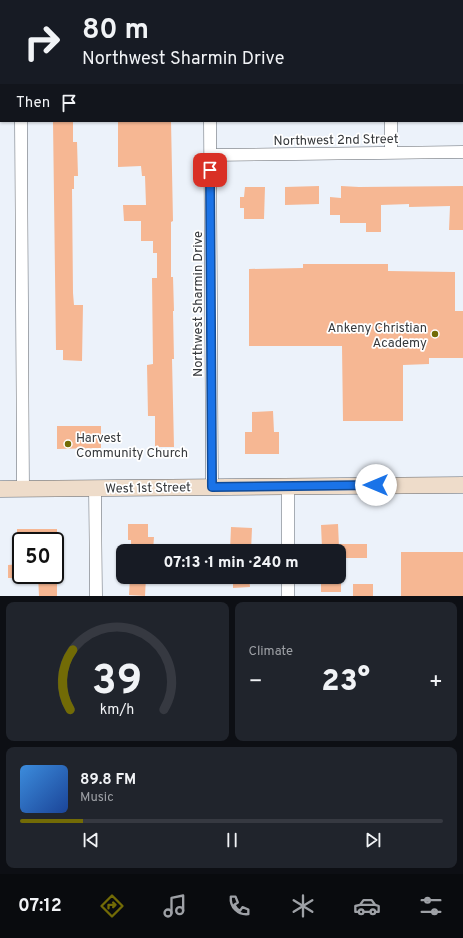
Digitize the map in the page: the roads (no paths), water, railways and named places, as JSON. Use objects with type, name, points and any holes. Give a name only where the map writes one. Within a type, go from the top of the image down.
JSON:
[{"type":"main road","name":"West 1st Street","points":[[0,488],[463,485]]},
{"type":"street","points":[[21,122],[23,488]]},
{"type":"street","name":"Northwest Sharmin Drive","points":[[210,122],[212,487]]},
{"type":"street","points":[[391,122],[391,152]]},
{"type":"street","name":"Northwest 2nd Street","points":[[210,155],[463,152]]},
{"type":"street","points":[[288,486],[288,544]]},
{"type":"street","points":[[95,488],[96,596]]},
{"type":"street","points":[[288,584],[288,596]]},
{"type":"place","name":"Ankeny Christian Academy","points":[[435,334]]},
{"type":"place","name":"Harvest Community Church","points":[[68,444]]}]
